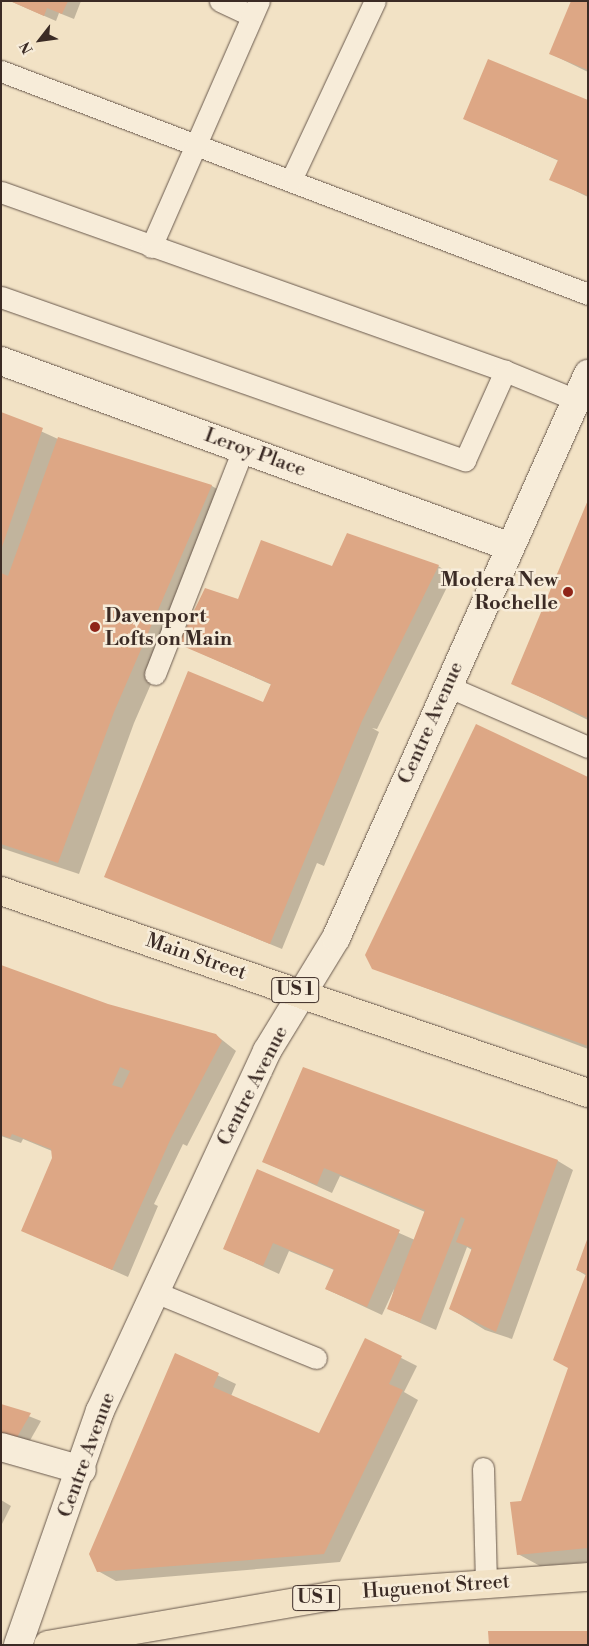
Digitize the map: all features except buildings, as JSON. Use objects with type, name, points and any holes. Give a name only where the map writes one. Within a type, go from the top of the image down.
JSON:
[{"type":"main road","name":"Main Street","points":[[1,891],[303,993],[588,1093]]},
{"type":"main road","name":"Huguenot Street","points":[[48,1645],[336,1595],[588,1577]]},
{"type":"street","name":"Leroy Place","points":[[1,360],[508,546]]},
{"type":"street","name":"Centre Avenue","points":[[18,1645],[82,1470],[100,1411],[267,1051],[336,938],[508,546],[588,374]]},
{"type":"street","points":[[1,1447],[82,1470]]},
{"type":"lane","points":[[151,247],[195,142],[256,8],[220,1]]},
{"type":"lane","points":[[291,180],[376,1]]},
{"type":"lane","points":[[1,71],[195,142],[588,294]]},
{"type":"lane","points":[[1,192],[151,247],[504,371],[576,400]]},
{"type":"lane","points":[[1,297],[465,460],[504,371]]},
{"type":"lane","points":[[155,674],[243,449]]},
{"type":"lane","points":[[447,686],[588,746]]},
{"type":"lane","points":[[155,1292],[316,1358]]},
{"type":"lane","points":[[483,1468],[486,1584]]},
{"type":"place","name":"Modera New Rochelle","points":[[568,592]]},
{"type":"place","name":"Davenport Lofts on Main","points":[[95,627]]}]
